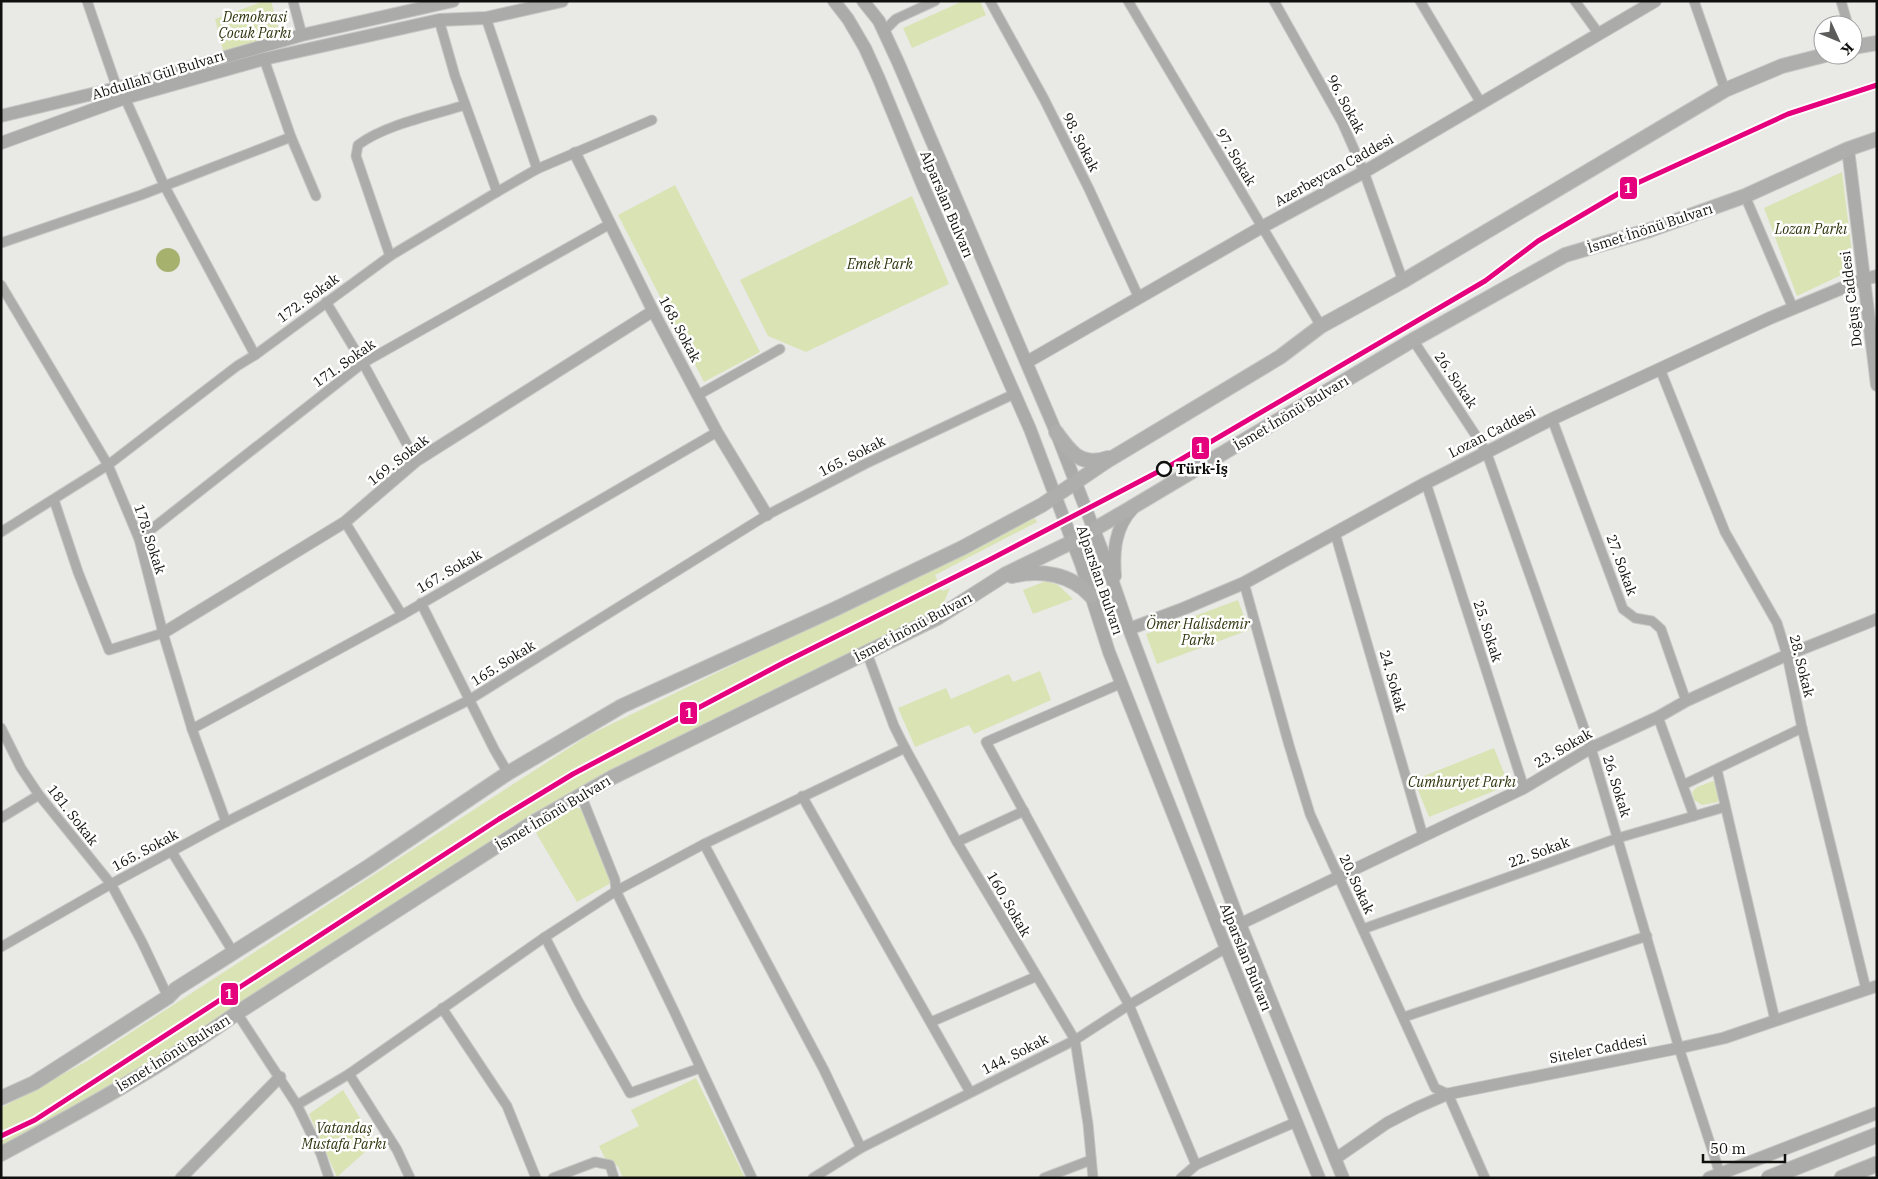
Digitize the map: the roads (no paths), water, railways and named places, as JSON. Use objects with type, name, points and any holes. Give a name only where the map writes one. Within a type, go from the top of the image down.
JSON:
[{"type":"highway","points":[[1769,1178],[1877,1135]]},
{"type":"highway","points":[[1842,1178],[1877,1164]]},
{"type":"main road","name":"Abdullah Gül Bulvarı","points":[[1,142],[121,93],[302,35],[453,1]]},
{"type":"main road","name":"Abdullah Gül Bulvarı","points":[[1,116],[121,93],[439,20],[486,18],[562,1]]},
{"type":"main road","name":"Alparslan Bulvarı","points":[[863,1],[879,21],[884,31],[1056,432],[1240,924],[1343,1178]]},
{"type":"main road","name":"Azerbeycan Caddesi","points":[[1027,362],[1262,227],[1364,172],[1655,1]]},
{"type":"main road","name":"Alparslan Bulvarı","points":[[834,2],[848,19],[865,48],[922,186],[1030,429],[1072,542],[1109,652],[1319,1178]]},
{"type":"main road","points":[[1863,44],[1877,43]]},
{"type":"main road","points":[[1,1098],[34,1083],[233,952],[368,867],[508,773],[622,706],[835,610],[962,548],[1042,505],[1122,452],[1280,357],[1321,326],[1403,281],[1725,90],[1782,66],[1813,58]]},
{"type":"main road","name":"İsmet İnönü Bulvarı","points":[[1,1154],[64,1120],[197,1041],[237,1013],[534,822],[621,772],[937,618],[997,580],[1094,530],[1413,340],[1565,255],[1650,230],[1746,196],[1848,149],[1877,139]]},
{"type":"main road","name":"Doğuş Caddesi","points":[[1848,149],[1870,278],[1877,385]]},
{"type":"main road","name":"Lozan Caddesi","points":[[1129,628],[1185,608],[1244,583],[1426,482],[1552,418],[1793,308],[1870,278]]},
{"type":"main road","points":[[1056,432],[1072,452],[1084,460],[1098,461],[1122,452]]},
{"type":"main road","points":[[1116,593],[1114,551],[1120,526],[1134,507]]},
{"type":"main road","points":[[997,580],[1022,574],[1059,575],[1074,581],[1091,596]]},
{"type":"main road","points":[[1226,948],[1240,924]]},
{"type":"main road","points":[[1714,1176],[1877,1112]]},
{"type":"street","points":[[87,1],[121,93],[164,185],[255,355]]},
{"type":"street","points":[[293,1],[302,35]]},
{"type":"street","points":[[884,31],[896,19],[934,1]]},
{"type":"street","name":"98. Sokak","points":[[990,1],[1044,99],[1089,189],[1139,298]]},
{"type":"street","name":"97. Sokak","points":[[1128,1],[1321,326]]},
{"type":"street","name":"96. Sokak","points":[[1274,1],[1342,122],[1364,172],[1403,281]]},
{"type":"street","points":[[1420,1],[1480,103]]},
{"type":"street","points":[[1575,1],[1599,34]]},
{"type":"street","points":[[1694,1],[1725,90]]},
{"type":"street","points":[[1841,1],[1845,15]]},
{"type":"street","points":[[486,18],[536,170]]},
{"type":"street","points":[[439,20],[455,76],[497,192]]},
{"type":"street","points":[[264,59],[291,137],[316,196]]},
{"type":"street","points":[[390,256],[356,156],[358,145],[368,137],[465,105]]},
{"type":"street","name":"172. Sokak","points":[[1,532],[108,465],[237,366],[255,355],[390,256],[536,170],[652,120]]},
{"type":"street","points":[[1,243],[141,195],[291,137]]},
{"type":"street","name":"168. Sokak","points":[[575,153],[653,311],[717,432],[767,515]]},
{"type":"street","points":[[1746,196],[1793,308]]},
{"type":"street","name":"171. Sokak","points":[[138,539],[363,363],[610,224]]},
{"type":"street","name":"178. Sokak","points":[[1,285],[108,465],[138,539],[163,633],[192,729],[226,822]]},
{"type":"street","points":[[326,302],[363,363],[416,461]]},
{"type":"street","name":"169. Sokak","points":[[163,633],[345,522],[416,461],[653,311]]},
{"type":"street","name":"26. Sokak","points":[[1413,340],[1486,451],[1591,748],[1679,1048],[1714,1176]]},
{"type":"street","points":[[698,396],[780,349]]},
{"type":"street","name":"28. Sokak","points":[[1660,369],[1725,532],[1777,623],[1787,655],[1802,728],[1871,987]]},
{"type":"street","name":"165. Sokak","points":[[1,947],[111,884],[226,822],[469,700],[767,515],[864,464],[1014,394]]},
{"type":"street","name":"27. Sokak","points":[[1552,418],[1624,609],[1635,618],[1652,621],[1660,629],[1686,702]]},
{"type":"street","name":"167. Sokak","points":[[192,729],[402,615],[717,432]]},
{"type":"street","name":"25. Sokak","points":[[1426,482],[1524,788]]},
{"type":"street","points":[[54,500],[78,572],[109,650],[163,633]]},
{"type":"street","points":[[345,522],[402,615]]},
{"type":"street","name":"24. Sokak","points":[[1335,533],[1423,836]]},
{"type":"street","name":"20. Sokak","points":[[1244,583],[1310,814],[1404,1017],[1434,1088],[1448,1094],[1485,1178]]},
{"type":"street","points":[[421,603],[508,773]]},
{"type":"street","name":"23. Sokak","points":[[1240,924],[1524,788],[1591,748],[1686,702],[1787,655],[1877,619]]},
{"type":"street","name":"160. Sokak","points":[[867,653],[894,726],[905,748],[957,842],[1075,1040],[1094,1178]]},
{"type":"street","points":[[1122,683],[986,742],[1129,1005],[1196,1165]]},
{"type":"street","points":[[1658,717],[1694,816]]},
{"type":"street","name":"181. Sokak","points":[[1,728],[21,768],[39,795],[111,884],[168,996]]},
{"type":"street","points":[[1683,784],[1717,770],[1802,728]]},
{"type":"street","points":[[297,1105],[348,1074],[545,937],[616,891],[704,844],[905,748]]},
{"type":"street","points":[[1717,770],[1775,1020]]},
{"type":"street","points":[[1,818],[39,795]]},
{"type":"street","points":[[581,795],[615,880],[616,891],[752,1178]]},
{"type":"street","points":[[802,796],[970,1092]]},
{"type":"street","name":"22. Sokak","points":[[1363,929],[1618,838],[1726,807]]},
{"type":"street","points":[[957,842],[1024,811]]},
{"type":"street","points":[[704,844],[820,1061],[861,1148]]},
{"type":"street","points":[[172,852],[233,952]]},
{"type":"street","points":[[1404,1017],[1646,936]]},
{"type":"street","points":[[545,937],[578,1001],[630,1093],[700,1068]]},
{"type":"street","name":"144. Sokak","points":[[813,1178],[861,1148],[1075,1040],[1129,1005],[1226,948]]},
{"type":"street","points":[[931,1022],[1036,976]]},
{"type":"street","name":"Siteler Caddesi","points":[[1335,1159],[1388,1122],[1448,1094],[1724,1038],[1871,987]]},
{"type":"street","points":[[442,1008],[507,1106],[536,1178]]},
{"type":"street","points":[[237,1013],[297,1105],[321,1154],[329,1178]]},
{"type":"street","points":[[348,1074],[397,1150],[410,1178]]},
{"type":"street","points":[[181,1178],[280,1077]]},
{"type":"street","points":[[1181,1178],[1196,1165],[1296,1122]]},
{"type":"street","points":[[1044,1178],[1091,1160]]},
{"type":"street","points":[[553,1178],[595,1162],[610,1166],[614,1178]]},
{"type":"place","name":"Türk-İş","points":[[1164,469]]},
{"type":"park label","name":"Demokrasi Çocuk Parkı","points":[[255,25]]},
{"type":"park label","name":"Lozan Parkı","points":[[1811,229]]},
{"type":"park label","name":"Emek Park","points":[[880,264]]},
{"type":"park label","name":"Ömer Halisdemir Parkı","points":[[1198,632]]},
{"type":"park label","name":"Cumhuriyet Parkı","points":[[1462,782]]},
{"type":"park label","name":"Vatandaş Mustafa Parkı","points":[[344,1136]]}]
